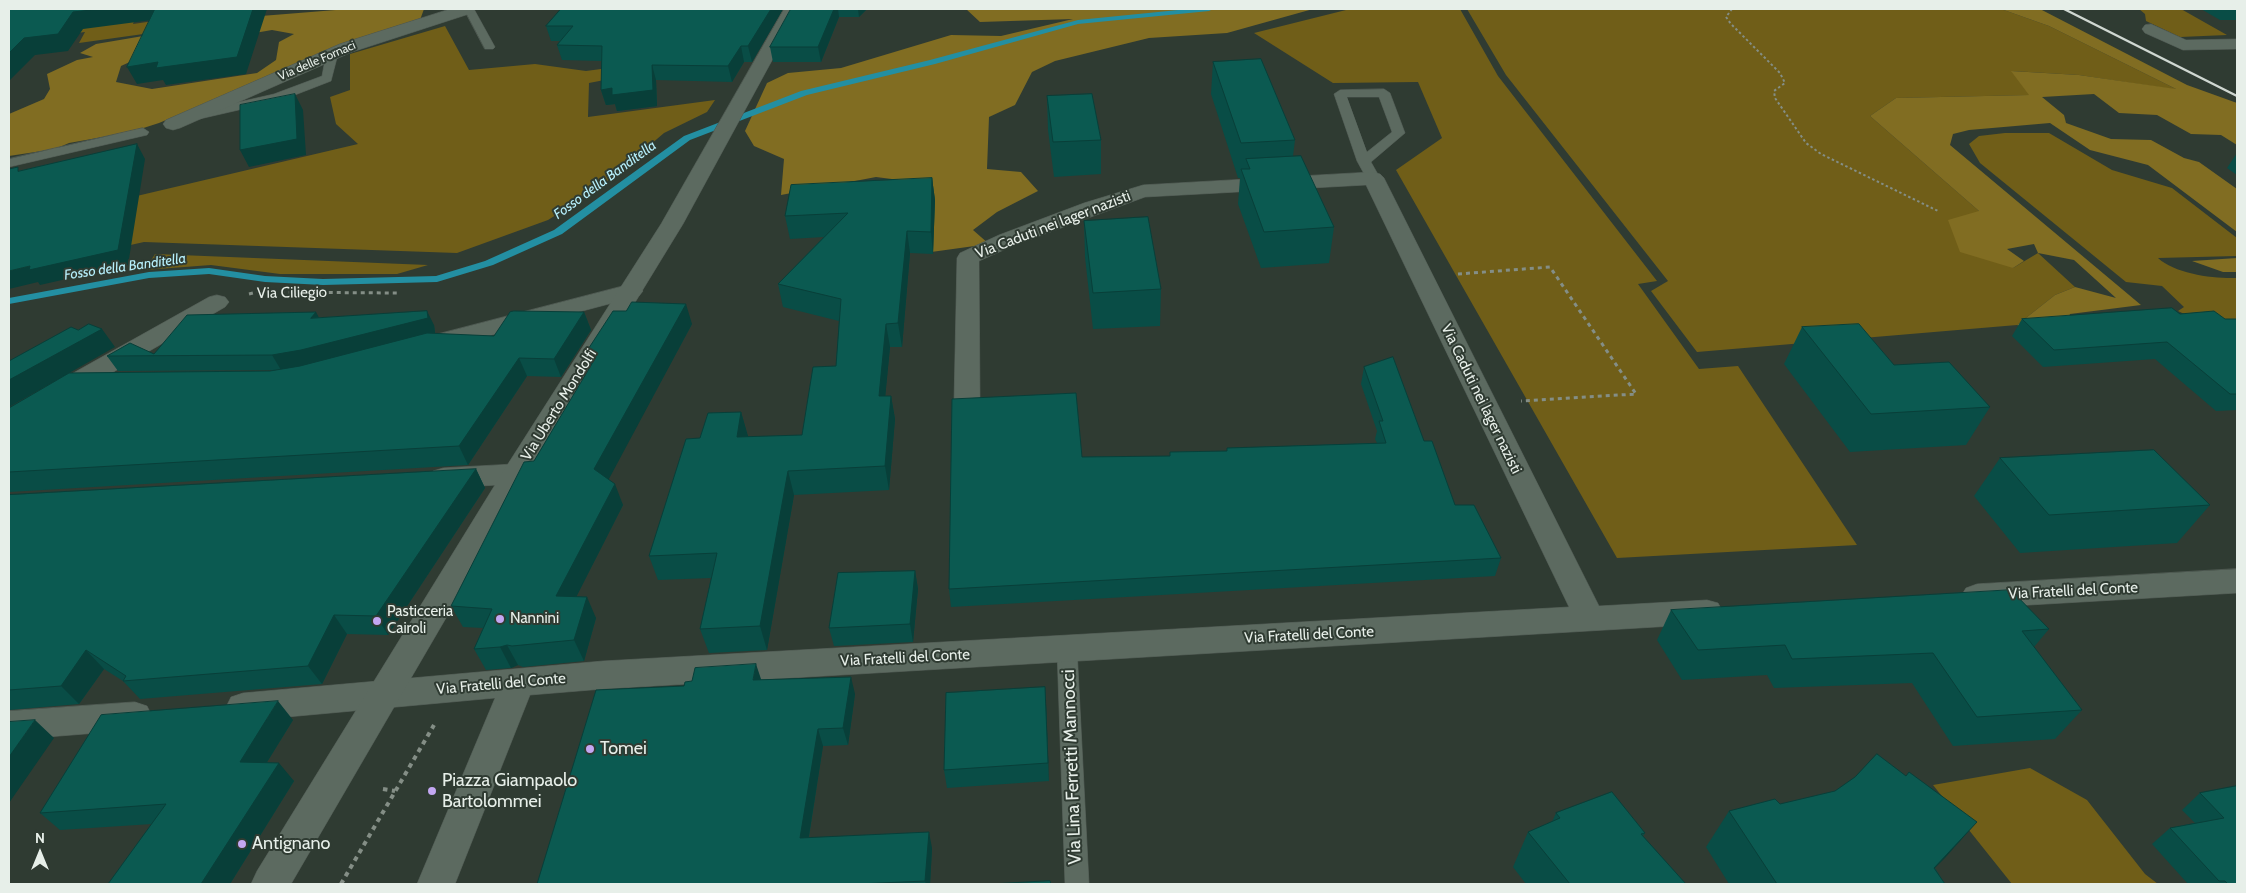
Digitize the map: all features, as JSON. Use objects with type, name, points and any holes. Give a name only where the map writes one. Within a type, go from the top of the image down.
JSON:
[{"type":"street","name":"Via delle Fornaci","points":[[173,124],[332,54],[468,9]]},
{"type":"street","name":"Via Uberto Mondolfi","points":[[382,695],[693,188],[792,9]]},
{"type":"street","points":[[2151,29],[2183,45],[2237,44]]},
{"type":"street","name":"Via Caduti nei lager nazisti","points":[[967,403],[968,258],[1006,240],[1143,191],[1368,170],[1590,619]]},
{"type":"street","points":[[404,350],[634,285]]},
{"type":"street","points":[[9,421],[217,302]]},
{"type":"street","points":[[78,382],[126,381]]},
{"type":"street","points":[[420,480],[516,474]]},
{"type":"street","name":"Via Fratelli del Conte","points":[[1948,598],[2237,581]]},
{"type":"street","name":"Via Fratelli del Conte","points":[[218,710],[519,681],[613,674],[1739,610]]},
{"type":"street","points":[[436,884],[519,681]]},
{"type":"street","points":[[270,884],[382,695]]},
{"type":"street","points":[[9,726],[168,714]]},
{"type":"lane","points":[[468,9],[489,47]]},
{"type":"lane","name":"Via Caduti nei lager nazisti","points":[[1340,94],[1384,94],[1399,133],[1368,170],[1340,94]]},
{"type":"lane","points":[[9,162],[143,132]]},
{"type":"lane","name":"Via Lina Ferretti Mannocci","points":[[1067,649],[1077,884]]},
{"type":"path","points":[[1732,9],[1726,17],[1731,24],[1780,73],[1785,83],[1774,91],[1775,98],[1806,143],[1821,154],[1938,211]]},
{"type":"path","points":[[1457,274],[1550,267],[1636,394],[1518,401]]},
{"type":"path","name":"Via Ciliegio","points":[[217,302],[257,292],[398,293]]},
{"type":"path","points":[[341,884],[435,724]]},
{"type":"path","points":[[383,789],[395,791]]},
{"type":"shaded area","points":[[348,9],[424,9],[420,20],[292,67],[159,123],[131,132],[69,143],[55,149],[9,156],[9,114],[44,99],[50,89],[47,74],[77,60],[93,57],[80,53],[96,44],[261,16]],"holes":[[[272,30],[294,34],[279,42],[276,60],[257,73],[152,89],[116,82],[121,66],[156,50]]]},
{"type":"shaded area","points":[[966,9],[1313,9],[1227,33],[1149,38],[1055,61],[1032,72],[1015,105],[989,117],[987,169],[1021,172],[1038,191],[997,212],[973,230],[989,244],[924,253],[923,183],[876,177],[781,195],[784,159],[754,146],[745,131],[767,83],[788,73],[841,68],[951,35],[1001,36],[1073,19],[980,22]]},
{"type":"shaded area","points":[[1350,9],[1460,9],[1498,76],[1657,281],[1638,284],[1699,369],[1738,366],[1857,545],[1617,558],[1396,170],[1442,138],[1418,82],[1333,83],[1254,33]]},
{"type":"shaded area","points":[[1467,9],[2001,9],[2049,26],[2178,90],[2079,75],[2012,71],[2030,95],[1896,98],[1870,116],[1979,211],[2013,268],[2038,253],[2075,287],[2055,295],[2017,325],[1697,352],[1651,291],[1668,281],[1506,75]]},
{"type":"shaded area","points":[[2001,9],[2040,9],[2187,85],[2237,103],[2237,145],[2221,135],[2191,134],[2157,115],[2119,113],[2094,94],[2042,97],[2064,115],[2066,123],[2111,139],[2151,140],[2184,158],[2199,162],[2237,189],[2237,232],[2148,165],[2090,150],[2050,123],[1969,130],[1953,134],[1950,145],[2141,305],[2070,314],[2062,337],[2017,325],[2055,295],[2075,287],[2116,298],[2074,260],[2038,253],[2034,244],[2007,249],[2024,261],[2013,268],[1960,252],[1948,220],[1979,211],[1870,116],[1896,98],[2029,95],[2011,71],[2079,75],[2176,89],[2049,26]]},
{"type":"shaded area","points":[[2139,9],[2181,9],[2227,35],[2180,37],[2146,21],[2145,14]]},
{"type":"shaded area","points":[[138,11],[133,24],[175,18],[215,24],[79,43],[85,32],[53,36]]},
{"type":"shaded area","points":[[445,26],[469,70],[535,64],[586,71],[653,62],[651,71],[589,83],[588,117],[715,100],[707,112],[664,133],[602,186],[548,220],[457,253],[144,242],[9,272],[9,226],[358,144],[336,124],[330,97],[350,90],[350,54]]},
{"type":"shaded area","points":[[2005,133],[2049,133],[2112,170],[2172,188],[2237,238],[2237,256],[2158,258],[2174,268],[2185,272],[2218,278],[2237,278],[2237,329],[2207,325],[2178,311],[2184,307],[2162,286],[2126,282],[1980,163],[1969,144],[1979,136]]},
{"type":"shaded area","points":[[155,254],[428,265],[397,274],[280,274],[211,265],[145,270]]},
{"type":"shaded area","points":[[2237,258],[2237,272],[2223,272],[2192,261]]},
{"type":"shaded area","points":[[2030,768],[2087,800],[2145,874],[2158,884],[2012,884],[1933,785]]},
{"type":"building","points":[[9,9],[100,9],[73,12],[58,34],[24,38],[9,53]]},
{"type":"building","points":[[155,9],[253,9],[237,57],[156,68],[158,62],[127,67]]},
{"type":"building","points":[[561,9],[771,9],[748,46],[741,46],[728,66],[652,65],[653,90],[612,95],[612,88],[601,90],[602,46],[557,45],[573,26],[546,26]]},
{"type":"building","points":[[791,9],[834,9],[818,47],[770,47]]},
{"type":"building","points":[[1261,59],[1295,140],[1241,143],[1213,62]]},
{"type":"building","points":[[295,94],[297,139],[240,150],[240,105]]},
{"type":"building","points":[[1092,94],[1101,140],[1053,142],[1047,96]]},
{"type":"building","points":[[137,144],[118,250],[29,270],[30,266],[9,271],[9,169],[18,167],[18,171]]},
{"type":"building","points":[[1301,156],[1334,227],[1264,232],[1241,169],[1250,169],[1246,159]]},
{"type":"building","points":[[932,178],[931,232],[907,231],[898,323],[886,324],[879,396],[891,396],[885,466],[788,471],[760,626],[700,629],[717,553],[649,556],[686,439],[700,438],[708,413],[741,412],[737,437],[802,435],[813,367],[836,366],[841,299],[778,284],[848,213],[785,216],[791,185]]},
{"type":"building","points":[[1148,217],[1161,289],[1093,293],[1084,221]]},
{"type":"building","points":[[632,302],[686,304],[594,469],[615,484],[556,596],[587,597],[574,640],[474,649],[492,609],[451,606],[524,462],[534,461],[596,357],[583,357],[613,311],[626,311]]},
{"type":"building","points":[[2172,308],[2180,314],[2214,311],[2225,319],[2237,319],[2237,394],[2230,394],[2167,342],[2054,350],[2022,319]]},
{"type":"building","points":[[427,311],[428,318],[301,350],[272,355],[107,356],[130,343],[154,354],[187,315],[316,312],[311,318]]},
{"type":"building","points":[[510,312],[584,312],[554,359],[519,358],[459,446],[9,472],[9,408],[69,373],[270,371],[300,366],[427,333],[494,336]]},
{"type":"building","points":[[89,324],[102,329],[9,380],[9,361],[71,327],[78,330]]},
{"type":"building","points":[[1859,324],[1894,365],[1949,362],[1990,407],[1871,414],[1802,327]]},
{"type":"building","points":[[1393,357],[1424,441],[1432,441],[1455,505],[1474,505],[1501,558],[949,589],[952,399],[1076,393],[1082,457],[1170,456],[1170,452],[1227,451],[1227,448],[1386,443],[1379,421],[1383,421],[1364,367]]},
{"type":"building","points":[[2154,450],[2210,505],[2049,515],[2000,458]]},
{"type":"building","points":[[476,469],[376,616],[334,615],[308,666],[123,681],[126,676],[86,650],[61,686],[9,690],[9,495]]},
{"type":"building","points":[[915,571],[910,624],[829,628],[838,573]]},
{"type":"building","points":[[2011,590],[2049,629],[2022,631],[2082,710],[1977,717],[1933,653],[1792,659],[1785,645],[1698,650],[1671,610]]},
{"type":"building","points":[[756,664],[753,680],[851,677],[843,728],[818,729],[800,838],[929,832],[925,881],[858,884],[537,884],[596,690],[684,686],[685,682],[692,681],[695,668]]},
{"type":"building","points":[[1045,687],[1048,763],[944,770],[946,693]]},
{"type":"building","points":[[278,701],[240,762],[279,763],[201,884],[108,884],[166,804],[40,813],[101,715]]},
{"type":"building","points":[[35,720],[9,757],[9,722]]},
{"type":"building","points":[[1877,754],[1906,776],[1909,772],[1977,822],[1934,868],[1945,884],[1777,884],[1729,811],[1775,799],[1780,804],[1835,791],[1855,777]]},
{"type":"building","points":[[2237,786],[2237,884],[2228,884],[2225,881],[2219,881],[2170,828],[2224,818],[2200,793]]},
{"type":"building","points":[[1612,792],[1645,833],[1641,834],[1686,884],[1570,884],[1528,832],[1560,818],[1556,813]]},
{"type":"building","points":[[1050,881],[1051,884],[992,884]]},
{"type":"waterway","name":"Fosso della Banditella","points":[[9,301],[149,275],[209,271],[265,279],[323,282],[437,279],[489,263],[558,232],[687,138],[804,93],[932,62],[1078,22],[1209,9]]},
{"type":"railway","points":[[2064,9],[2237,96]]},
{"type":"place","name":"Nannini","points":[[500,619]]},
{"type":"place","name":"Pasticceria Cairoli","points":[[377,621]]},
{"type":"place","name":"Tomei","points":[[590,749]]},
{"type":"place","name":"Piazza Giampaolo Bartolommei","points":[[432,791]]},
{"type":"place","name":"Antignano","points":[[242,844]]}]
